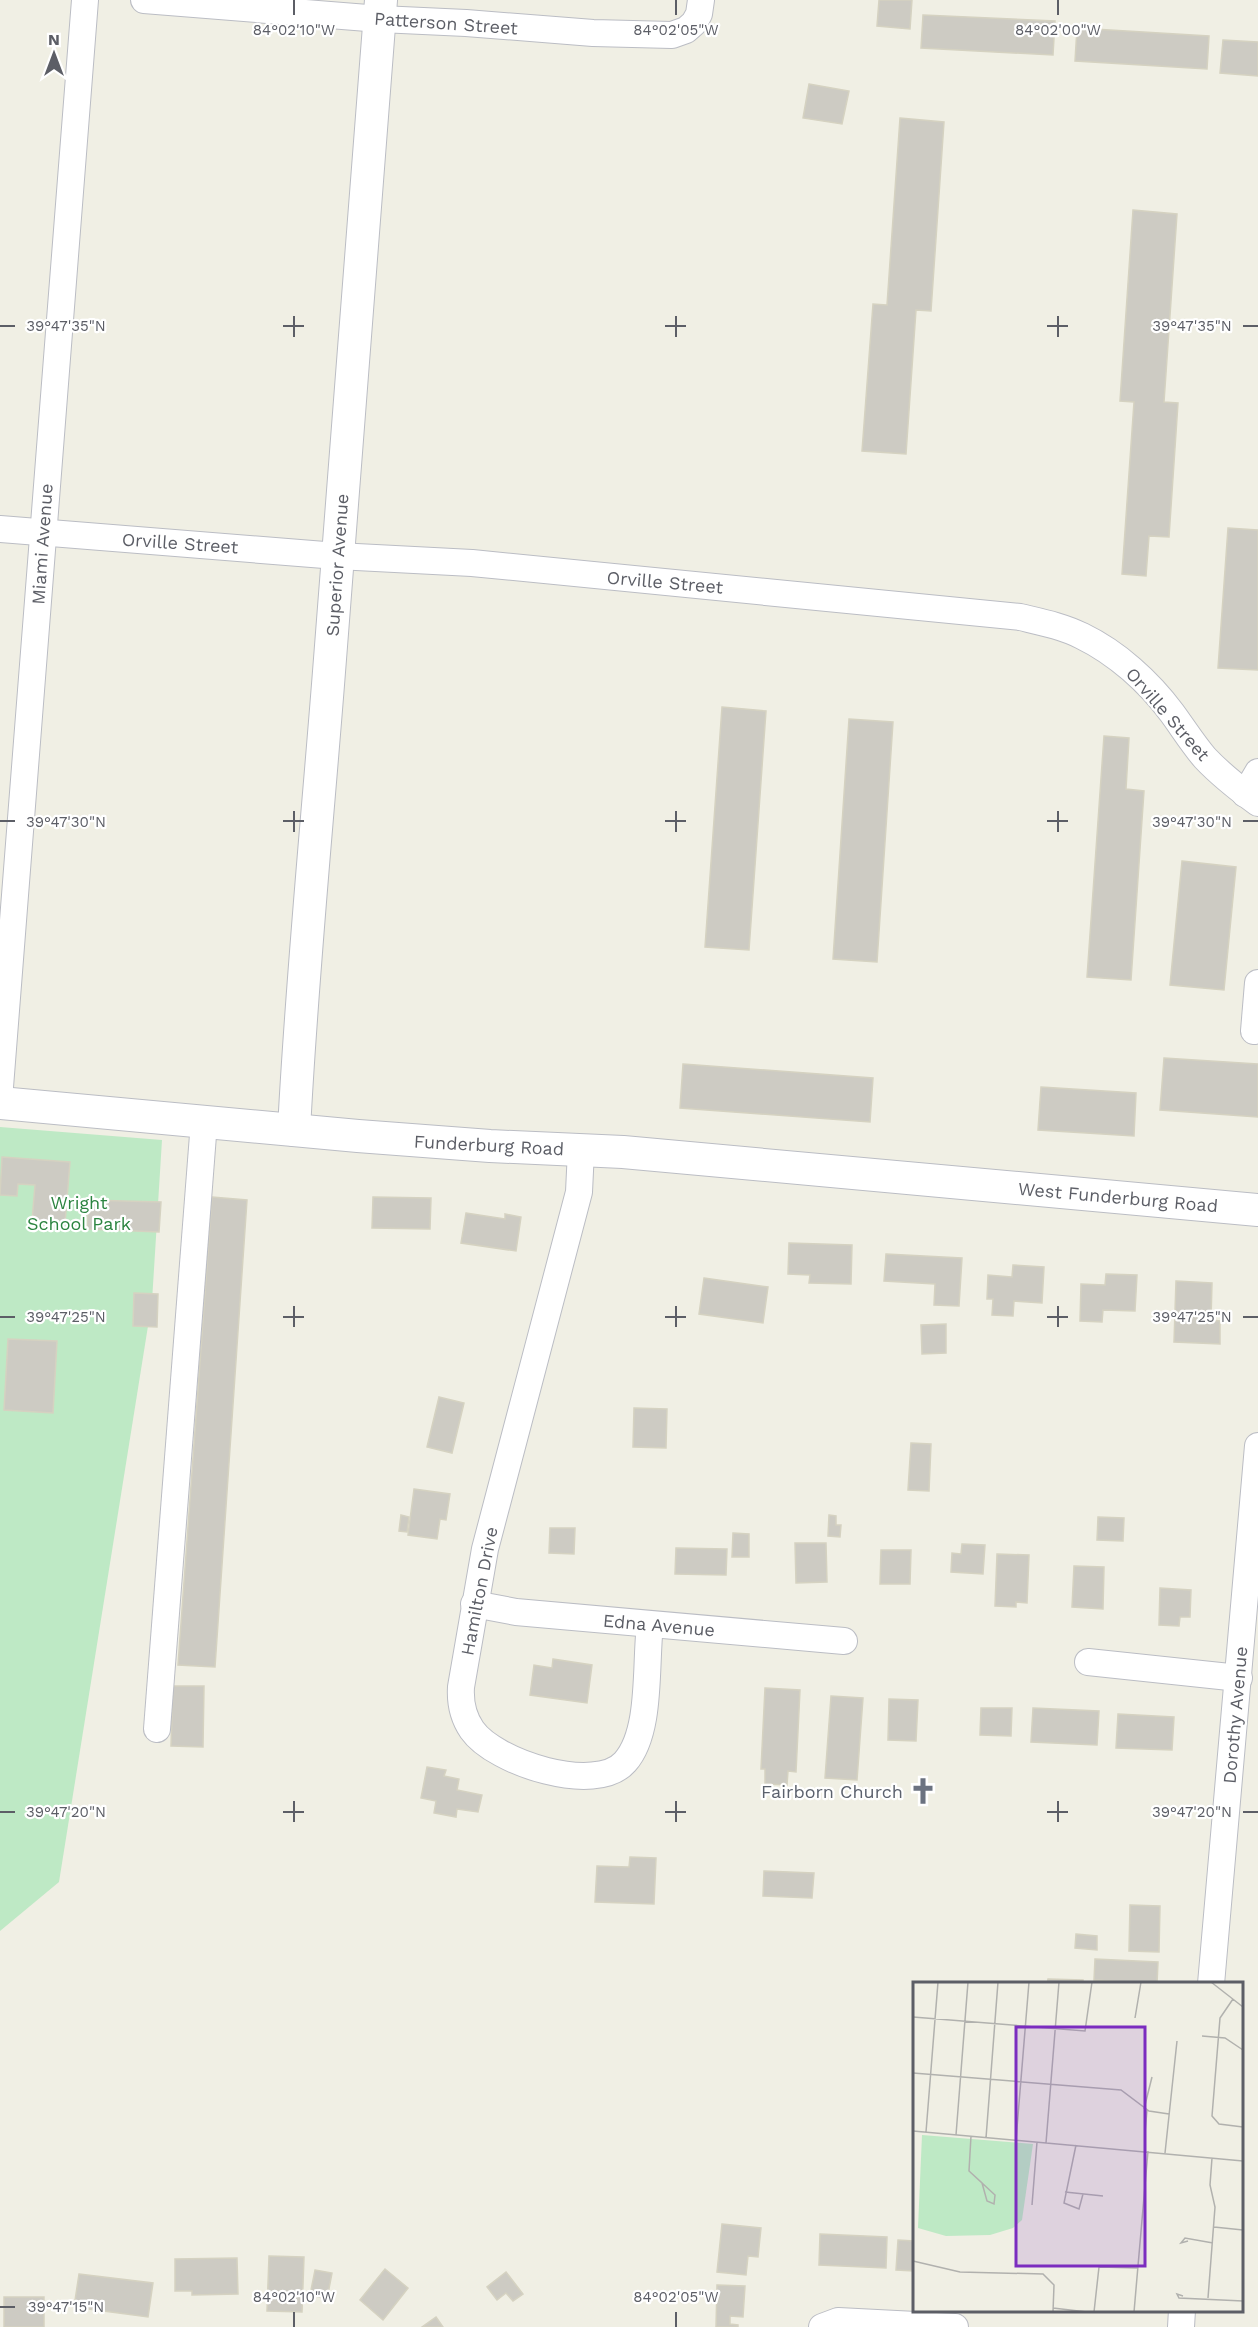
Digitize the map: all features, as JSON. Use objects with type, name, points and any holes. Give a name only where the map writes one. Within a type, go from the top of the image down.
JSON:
[{"type":"street","name":"Miami Avenue","points":[[0,1087],[85,0]]},
{"type":"street","name":"Patterson Street","points":[[144,0],[381,9],[466,23],[593,33],[678,33],[694,23],[699,14],[701,0]]},
{"type":"street","name":"Superior Avenue","points":[[294,1130],[300,1007],[321,773],[371,110],[381,9]]},
{"type":"street","name":"Orville Street","points":[[0,529],[337,556],[472,563],[1020,617],[1060,627],[1103,648],[1142,679],[1208,760],[1254,790]]},
{"type":"street","points":[[1254,1031],[1258,983]]},
{"type":"street","name":"Funderburg Road","points":[[0,1103],[294,1130],[479,1145],[581,1150],[978,1184]]},
{"type":"street","points":[[157,1729],[204,1122]]},
{"type":"street","name":"Hamilton Drive","points":[[581,1150],[579,1192],[485,1549],[460,1698],[464,1716],[473,1732],[489,1747],[511,1760],[542,1770],[576,1775],[604,1774],[613,1771],[625,1763],[635,1748],[644,1717],[650,1624]]},
{"type":"street","name":"West Funderburg Road","points":[[978,1184],[1258,1210]]},
{"type":"street","name":"Dorothy Avenue","points":[[1211,1982],[1258,1446]]},
{"type":"street","name":"Edna Avenue","points":[[474,1604],[516,1612],[844,1641]]},
{"type":"street","points":[[1088,1662],[1239,1678]]},
{"type":"street","points":[[1180,2327],[1182,2312]]},
{"type":"street","points":[[822,2327],[838,2321],[955,2327]]},
{"type":"green space","name":"Wright School Park","points":[[0,1127],[162,1140],[152,1301],[59,1882],[0,1931]]},
{"type":"building","points":[[879,0],[912,0],[910,29],[877,26]]},
{"type":"building","points":[[923,15],[1055,21],[1053,55],[921,48]]},
{"type":"building","points":[[1077,28],[1209,36],[1207,69],[1075,61]]},
{"type":"building","points":[[1223,40],[1258,42],[1258,76],[1220,73]]},
{"type":"building","points":[[809,84],[849,91],[842,124],[803,118]]},
{"type":"building","points":[[900,118],[944,122],[931,311],[916,310],[906,454],[862,451],[873,304],[887,305]]},
{"type":"building","points":[[1133,210],[1177,214],[1164,402],[1178,403],[1169,537],[1149,536],[1146,576],[1122,574],[1134,402],[1120,401]]},
{"type":"building","points":[[1228,528],[1258,530],[1258,670],[1218,668]]},
{"type":"building","points":[[722,707],[766,711],[749,950],[705,947]]},
{"type":"building","points":[[849,719],[893,722],[877,962],[833,959]]},
{"type":"building","points":[[1104,736],[1129,738],[1126,789],[1144,791],[1131,980],[1087,977]]},
{"type":"building","points":[[1182,861],[1236,867],[1224,990],[1170,985]]},
{"type":"building","points":[[1164,1058],[1258,1064],[1258,1117],[1160,1110]]},
{"type":"building","points":[[683,1064],[873,1078],[870,1122],[680,1108]]},
{"type":"building","points":[[1041,1087],[1136,1093],[1134,1136],[1038,1130]]},
{"type":"building","points":[[2,1157],[70,1162],[65,1223],[32,1221],[35,1185],[18,1184],[17,1196],[0,1195]]},
{"type":"building","points":[[212,1197],[247,1200],[215,1667],[178,1665]]},
{"type":"building","points":[[373,1197],[431,1198],[430,1229],[372,1228]]},
{"type":"building","points":[[88,1200],[161,1202],[159,1232],[87,1229]]},
{"type":"building","points":[[466,1213],[505,1219],[505,1214],[521,1217],[516,1251],[461,1243]]},
{"type":"building","points":[[789,1243],[852,1245],[851,1284],[809,1283],[810,1275],[788,1274]]},
{"type":"building","points":[[886,1254],[962,1258],[959,1306],[934,1305],[935,1284],[884,1281]]},
{"type":"building","points":[[1013,1265],[1044,1267],[1042,1303],[1014,1301],[1013,1316],[992,1315],[993,1299],[987,1299],[988,1275],[1012,1277]]},
{"type":"building","points":[[1106,1274],[1137,1275],[1135,1311],[1103,1310],[1102,1322],[1080,1321],[1081,1284],[1105,1285]]},
{"type":"building","points":[[704,1278],[768,1287],[763,1323],[699,1314]]},
{"type":"building","points":[[1176,1281],[1212,1283],[1211,1320],[1220,1321],[1220,1344],[1174,1342]]},
{"type":"building","points":[[134,1293],[158,1294],[157,1327],[133,1326]]},
{"type":"building","points":[[946,1324],[946,1353],[922,1354],[921,1325]]},
{"type":"building","points":[[8,1339],[57,1341],[53,1413],[4,1410]]},
{"type":"building","points":[[439,1397],[464,1403],[452,1453],[427,1447]]},
{"type":"building","points":[[634,1408],[667,1409],[666,1448],[633,1447]]},
{"type":"building","points":[[911,1443],[931,1444],[929,1491],[908,1490]]},
{"type":"building","points":[[414,1489],[450,1494],[446,1520],[440,1519],[437,1539],[408,1535]]},
{"type":"building","points":[[401,1515],[409,1517],[407,1532],[399,1531]]},
{"type":"building","points":[[829,1515],[836,1516],[836,1525],[841,1525],[840,1537],[828,1536]]},
{"type":"building","points":[[1098,1517],[1124,1518],[1123,1541],[1097,1540]]},
{"type":"building","points":[[550,1528],[575,1528],[574,1554],[549,1553]]},
{"type":"building","points":[[733,1533],[749,1534],[749,1557],[732,1557]]},
{"type":"building","points":[[795,1543],[826,1543],[827,1582],[796,1583]]},
{"type":"building","points":[[962,1544],[985,1545],[983,1574],[951,1572],[952,1553],[961,1554]]},
{"type":"building","points":[[676,1548],[727,1549],[726,1575],[675,1574]]},
{"type":"building","points":[[881,1550],[911,1550],[910,1584],[880,1584]]},
{"type":"building","points":[[997,1554],[1029,1555],[1027,1603],[1016,1602],[1016,1607],[995,1606]]},
{"type":"building","points":[[1074,1566],[1104,1567],[1103,1609],[1072,1607]]},
{"type":"building","points":[[1160,1588],[1191,1590],[1190,1617],[1180,1617],[1179,1626],[1159,1625]]},
{"type":"building","points":[[553,1659],[592,1665],[587,1703],[530,1695],[534,1665],[552,1668]]},
{"type":"building","points":[[173,1686],[204,1686],[203,1747],[171,1746]]},
{"type":"building","points":[[765,1688],[800,1690],[796,1772],[788,1771],[787,1785],[765,1784],[765,1769],[761,1769]]},
{"type":"building","points":[[831,1696],[863,1698],[857,1780],[825,1778]]},
{"type":"building","points":[[889,1699],[918,1700],[916,1741],[888,1740]]},
{"type":"building","points":[[981,1708],[1012,1708],[1011,1736],[980,1735]]},
{"type":"building","points":[[1033,1708],[1099,1711],[1097,1745],[1031,1742]]},
{"type":"building","points":[[1118,1714],[1174,1717],[1172,1750],[1116,1748]]},
{"type":"building","points":[[427,1767],[446,1770],[444,1776],[459,1779],[457,1790],[482,1795],[478,1812],[457,1809],[456,1817],[434,1813],[436,1801],[421,1798]]},
{"type":"building","points":[[630,1857],[656,1858],[654,1904],[595,1902],[597,1866],[629,1867]]},
{"type":"building","points":[[764,1871],[814,1873],[812,1898],[763,1896]]},
{"type":"building","points":[[1130,1905],[1160,1906],[1159,1952],[1129,1951]]},
{"type":"building","points":[[1076,1934],[1097,1936],[1097,1950],[1075,1948]]},
{"type":"building","points":[[1095,1959],[1158,1962],[1157,1982],[1094,1980]]},
{"type":"building","points":[[1048,1979],[1083,1980],[1083,1982],[1047,1982]]},
{"type":"building","points":[[722,2224],[761,2228],[758,2257],[748,2256],[746,2275],[717,2272]]},
{"type":"building","points":[[820,2234],[887,2237],[886,2268],[819,2265]]},
{"type":"building","points":[[898,2240],[913,2241],[913,2271],[896,2270]]},
{"type":"building","points":[[269,2256],[304,2257],[302,2312],[267,2311]]},
{"type":"building","points":[[237,2258],[238,2294],[192,2295],[192,2291],[175,2291],[175,2259]]},
{"type":"building","points":[[385,2269],[408,2288],[383,2320],[360,2300]]},
{"type":"building","points":[[315,2270],[332,2273],[327,2299],[310,2295]]},
{"type":"building","points":[[506,2272],[523,2294],[513,2301],[506,2293],[497,2300],[487,2287]]},
{"type":"building","points":[[79,2274],[153,2283],[148,2317],[74,2307]]},
{"type":"building","points":[[717,2285],[745,2286],[743,2317],[730,2316],[730,2324],[738,2325],[738,2327],[716,2327]]},
{"type":"building","points":[[4,2297],[44,2297],[44,2327],[4,2327]]},
{"type":"building","points":[[436,2317],[443,2327],[422,2327]]},
{"type":"place","name":"Fairborn Church","points":[[923,1791]]}]
